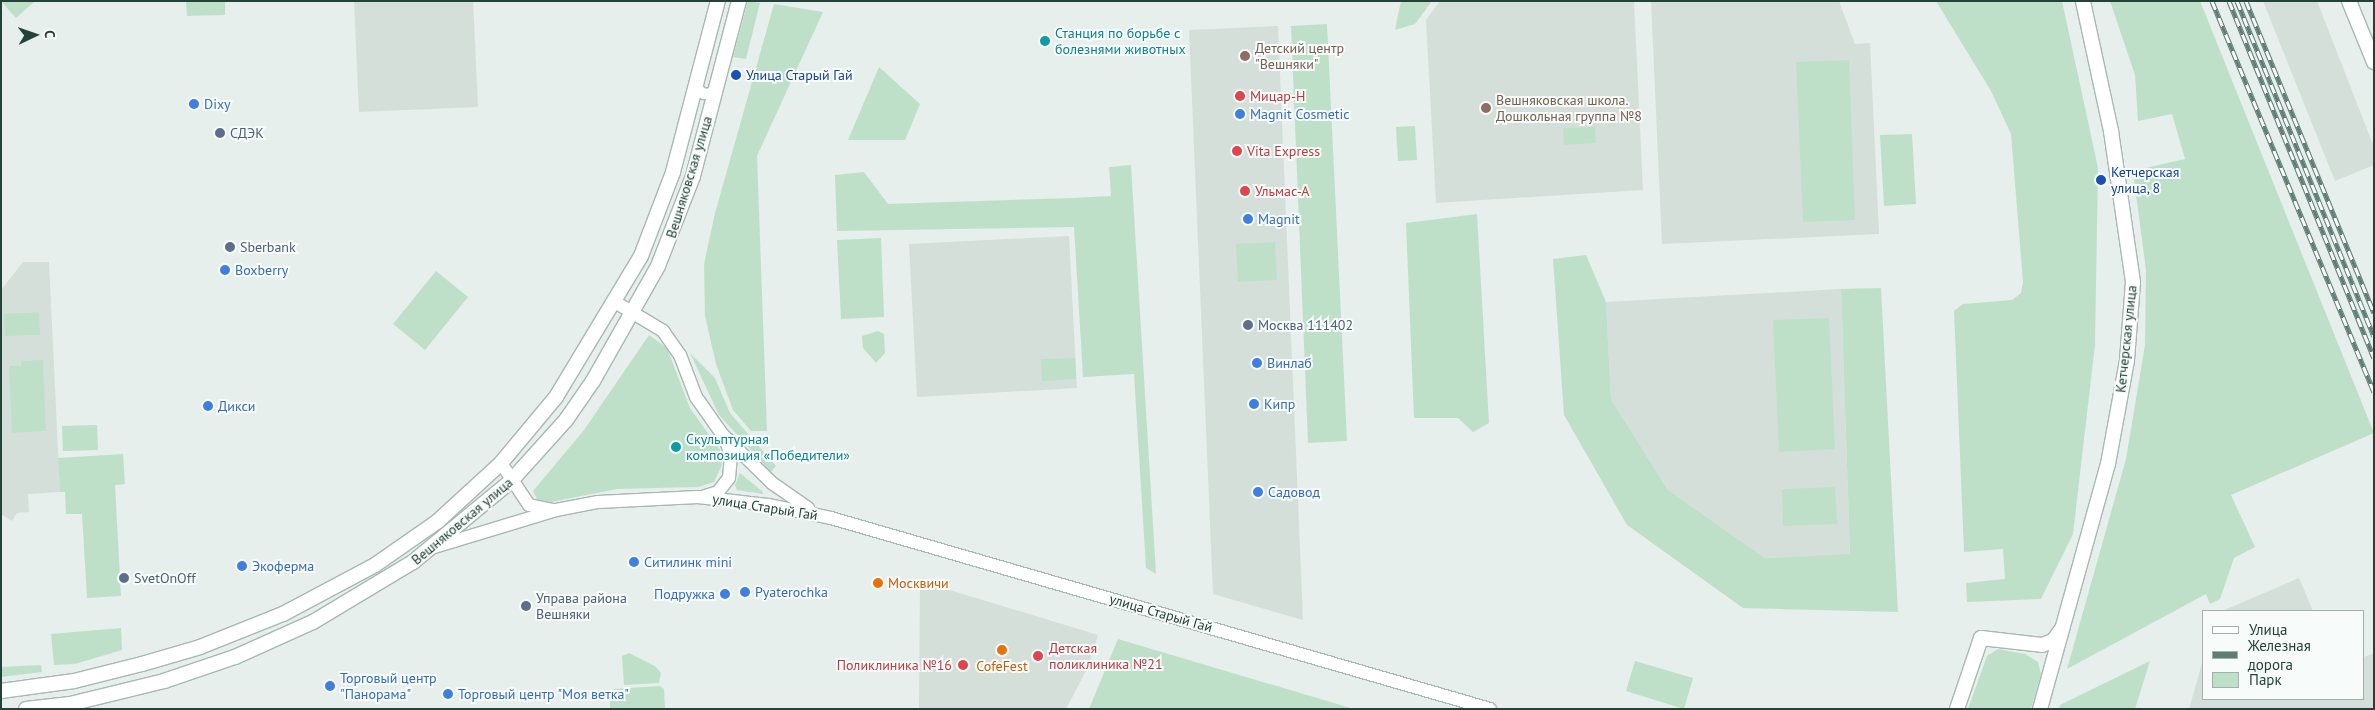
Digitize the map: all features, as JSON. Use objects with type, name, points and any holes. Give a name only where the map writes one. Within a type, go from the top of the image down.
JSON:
[{"type":"main road","name":"Вешняковская улица","points":[[1,691],[74,681],[142,664],[200,647],[283,614],[375,565],[438,520],[501,463],[556,397],[641,256],[664,200],[718,1]]},
{"type":"main road","name":"Вешняковская улица","points":[[26,709],[70,704],[146,685],[235,657],[339,608],[431,548],[512,481],[566,420],[634,313],[674,232],[739,1]]},
{"type":"main road","name":"Кетчерская улица","points":[[2040,709],[2108,464],[2127,360],[2133,282],[2111,131],[2083,1]]},
{"type":"main road","points":[[2350,1],[2374,62]]},
{"type":"main road","name":"Кетчерская улица","points":[[1957,709],[1981,638],[2028,644],[2053,641],[2066,615]]},
{"type":"main road","points":[[2028,644],[2045,656],[2049,678]]},
{"type":"street","points":[[697,82],[698,89],[704,94],[712,93],[716,87]]},
{"type":"street","name":"улица Старый Гай","points":[[615,302],[663,331],[674,342],[696,396],[722,434],[772,484],[794,500],[831,518]]},
{"type":"street","name":"улица Старый Гай","points":[[698,497],[718,492],[729,478],[731,456],[722,434]]},
{"type":"street","name":"улица Старый Гай","points":[[501,463],[529,505],[540,510],[556,510]]},
{"type":"street","name":"улица Старый Гай","points":[[431,548],[556,510],[598,502],[698,497],[768,504],[831,518],[1490,709]]},
{"type":"shaded area","points":[[354,1],[473,1],[478,107],[359,112]]},
{"type":"shaded area","points":[[1440,1],[1634,1],[1643,190],[1436,203],[1426,20]]},
{"type":"shaded area","points":[[1651,1],[1839,1],[1855,44],[1870,43],[1879,234],[1662,244]]},
{"type":"shaded area","points":[[2263,1],[2317,1],[2374,147],[2374,165],[2335,181]]},
{"type":"shaded area","points":[[1278,26],[1303,620],[1213,594],[1189,30]]},
{"type":"shaded area","points":[[1069,236],[1077,388],[917,397],[909,244]]},
{"type":"shaded area","points":[[23,262],[49,262],[60,492],[28,494],[29,512],[17,513],[12,521],[1,514],[1,290]]},
{"type":"shaded area","points":[[1841,289],[1850,555],[1765,558],[1668,490],[1611,399],[1606,302]]},
{"type":"shaded area","points":[[2299,578],[2313,610],[2224,610]]},
{"type":"shaded area","points":[[920,581],[1098,635],[1088,667],[1066,709],[919,709]]},
{"type":"shaded area","points":[[2374,653],[2374,709],[2189,709],[2202,663],[2202,700],[2365,700],[2365,657]]},
{"type":"green space","points":[[1,1],[35,1],[16,18]]},
{"type":"green space","points":[[186,1],[225,1],[225,15],[187,16]]},
{"type":"green space","points":[[748,1],[760,3],[746,59],[733,57]]},
{"type":"green space","points":[[1401,1],[1432,1],[1415,24],[1395,30]]},
{"type":"green space","points":[[1936,1],[2062,1],[2098,168],[2095,345],[2073,534],[2041,599],[1967,602],[1966,583],[2005,579],[2003,549],[1964,552],[1954,311],[1963,304],[2012,300],[2021,293],[2023,282],[2011,134],[1991,91]]},
{"type":"green space","points":[[2110,1],[2200,1],[2374,433],[2231,495],[2255,547],[2234,558],[2220,599],[2210,604],[2206,594],[2067,669],[2126,459],[2145,345],[2146,270],[2133,171],[2185,159],[2172,114],[2138,121],[2135,75]]},
{"type":"green space","points":[[774,4],[823,12],[757,156],[767,431],[751,431],[733,410],[716,364],[705,316],[704,264],[715,213]]},
{"type":"green space","points":[[1327,24],[1347,441],[1308,443],[1291,26]]},
{"type":"green space","points":[[1849,60],[1855,220],[1803,222],[1796,62]]},
{"type":"green space","points":[[879,67],[920,104],[905,140],[848,140]]},
{"type":"green space","points":[[1415,126],[1417,160],[1398,161],[1396,127]]},
{"type":"green space","points":[[1595,127],[1596,143],[1564,145],[1563,128]]},
{"type":"green space","points":[[1912,134],[1916,204],[1884,206],[1880,135]]},
{"type":"green space","points":[[1131,165],[1156,574],[1146,568],[1134,374],[1083,377],[1074,227],[837,231],[835,175],[864,172],[888,204],[1072,198],[1111,196],[1109,167]]},
{"type":"green space","points":[[1477,214],[1489,423],[1473,432],[1458,418],[1414,418],[1406,223]]},
{"type":"green space","points":[[881,238],[884,317],[841,319],[837,240]]},
{"type":"green space","points":[[1275,242],[1277,280],[1238,282],[1236,244]]},
{"type":"green space","points":[[1586,255],[1606,302],[1611,399],[1668,490],[1765,558],[1850,554],[1841,289],[1881,288],[1898,612],[1743,608],[1627,525],[1564,415],[1553,259]]},
{"type":"green space","points":[[436,271],[468,297],[425,350],[393,324]]},
{"type":"green space","points":[[39,312],[40,335],[5,336],[4,314]]},
{"type":"green space","points":[[1829,318],[1835,449],[1779,452],[1773,320]]},
{"type":"green space","points":[[878,331],[884,334],[885,353],[876,363],[863,348],[862,336]]},
{"type":"green space","points":[[649,335],[667,348],[690,408],[720,450],[722,465],[714,482],[698,487],[617,489],[551,502],[538,501],[533,491],[584,430]]},
{"type":"green space","points":[[690,353],[715,378],[730,413],[776,466],[771,472],[719,415]]},
{"type":"green space","points":[[1075,358],[1076,379],[1042,381],[1041,359]]},
{"type":"green space","points":[[43,360],[46,431],[12,433],[9,366],[21,366],[21,361]]},
{"type":"green space","points":[[97,425],[98,450],[63,451],[62,426]]},
{"type":"green space","points":[[123,454],[125,484],[115,485],[121,596],[87,598],[82,514],[66,514],[65,492],[60,492],[58,458]]},
{"type":"green space","points":[[740,473],[763,494],[737,490],[735,485]]},
{"type":"green space","points":[[1835,487],[1837,524],[1783,526],[1782,489]]},
{"type":"green space","points":[[121,628],[122,650],[75,664],[54,665],[51,634]]},
{"type":"green space","points":[[1118,639],[1182,658],[1354,709],[1089,709]]},
{"type":"green space","points":[[1998,649],[2025,654],[2038,662],[2041,674],[2031,709],[1968,709],[1987,656]]},
{"type":"green space","points":[[629,653],[655,666],[661,673],[659,683],[624,685],[622,656]]},
{"type":"green space","points":[[1635,661],[1693,678],[1684,709],[1626,691]]},
{"type":"green space","points":[[2150,661],[2135,709],[2059,709],[2060,705]]},
{"type":"green space","points":[[41,665],[42,672],[1,677],[1,667]]},
{"type":"green space","points":[[660,686],[664,689],[665,709],[610,709],[610,691],[614,689]]},
{"type":"railway","points":[[2212,1],[2374,392]]},
{"type":"railway","points":[[2229,1],[2374,358]]},
{"type":"railway","points":[[2237,1],[2374,336]]},
{"type":"railway","points":[[2246,1],[2374,313]]},
{"type":"place","name":"Станция по борьбе с болезнями животных","points":[[1045,41]]},
{"type":"place","name":"Детский центр \"Вешняки\"","points":[[1245,56]]},
{"type":"place","name":"Улица Старый Гай","points":[[736,75]]},
{"type":"place","name":"Мицар-Н","points":[[1240,96]]},
{"type":"place","name":"Dixy","points":[[194,104]]},
{"type":"place","name":"Вешняковская школа. Дошкольная группа №8","points":[[1486,108]]},
{"type":"place","name":"Magnit Cosmetic","points":[[1240,114]]},
{"type":"place","name":"СДЭК","points":[[220,133]]},
{"type":"place","name":"Vita Express","points":[[1237,151]]},
{"type":"place","name":"Кетчерская улица, 8","points":[[2101,180]]},
{"type":"place","name":"Ульмас-А","points":[[1245,191]]},
{"type":"place","name":"Magnit","points":[[1248,219]]},
{"type":"place","name":"Sberbank","points":[[230,247]]},
{"type":"place","name":"Boxberry","points":[[225,270]]},
{"type":"place","name":"Москва 111402","points":[[1248,325]]},
{"type":"place","name":"Винлаб","points":[[1257,363]]},
{"type":"place","name":"Кипр","points":[[1254,404]]},
{"type":"place","name":"Дикси","points":[[208,406]]},
{"type":"place","name":"Скульптурная композиция «Победители»","points":[[676,447]]},
{"type":"place","name":"Садовод","points":[[1258,492]]},
{"type":"place","name":"Ситилинк mini","points":[[634,562]]},
{"type":"place","name":"Экоферма","points":[[242,566]]},
{"type":"place","name":"SvetOnOff","points":[[124,578]]},
{"type":"place","name":"Москвичи","points":[[878,583]]},
{"type":"place","name":"Pyaterochka","points":[[745,592]]},
{"type":"place","name":"Подружка","points":[[725,594]]},
{"type":"place","name":"Управа района Вешняки","points":[[526,606]]},
{"type":"place","name":"CofeFest","points":[[1002,650]]},
{"type":"place","name":"Детская поликлиника №21","points":[[1038,656]]},
{"type":"place","name":"Поликлиника №16","points":[[963,665]]},
{"type":"place","name":"Торговый центр \"Панорама\"","points":[[330,686]]},
{"type":"place","name":"Торговый центр \"Моя ветка\"","points":[[448,694]]}]
